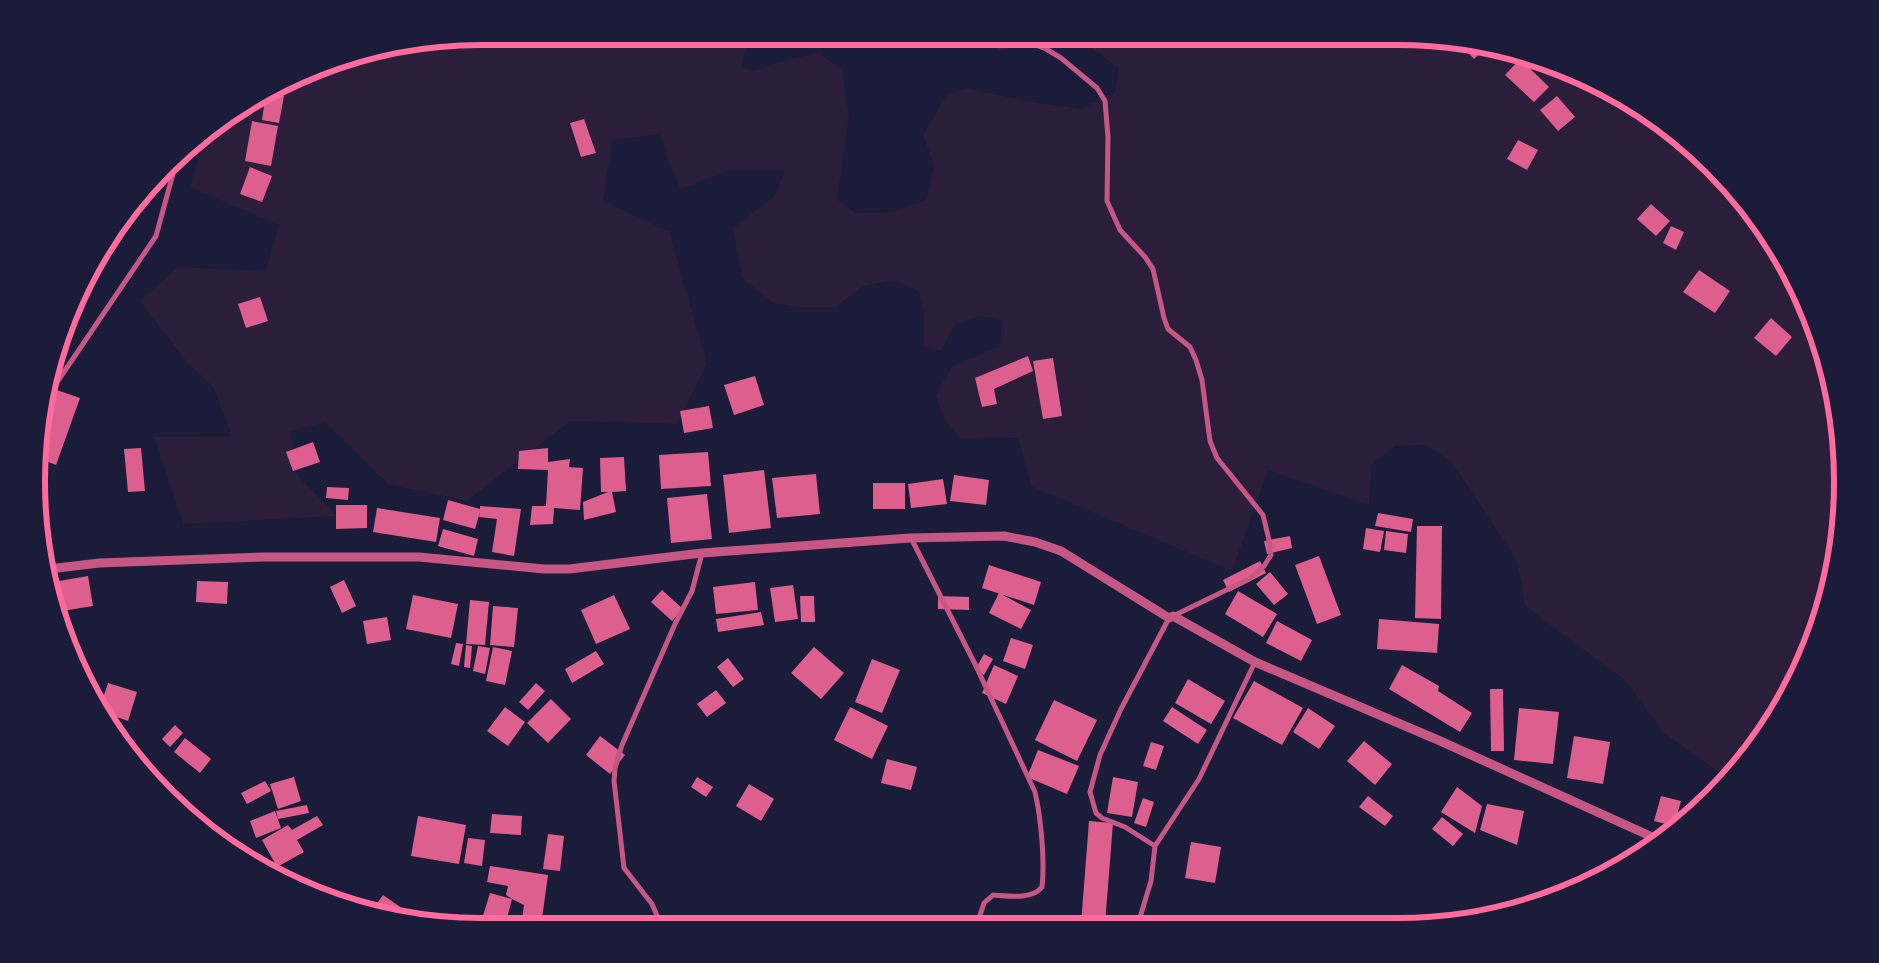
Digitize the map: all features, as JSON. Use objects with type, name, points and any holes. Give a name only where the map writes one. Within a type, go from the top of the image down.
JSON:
[{"type":"street","points":[[1036,45],[1061,58],[1097,88],[1105,101],[1108,137],[1107,201],[1120,230],[1145,257],[1153,269],[1168,329],[1190,347],[1196,360],[1202,380],[1210,441],[1217,458],[1263,515],[1269,540],[1271,556],[1264,566],[1248,579],[1171,617],[1100,755],[1090,792],[1096,813],[1102,818],[1125,827],[1155,846]]},
{"type":"street","points":[[56,383],[156,236],[174,172]]},
{"type":"street","points":[[54,569],[100,563],[292,557],[419,557],[544,569],[569,569],[702,553],[910,538],[1004,536],[1035,542],[1061,551],[1171,617],[1254,662],[1438,740],[1651,836]]},
{"type":"street","points":[[910,538],[975,664],[1035,792],[1038,805],[1042,886],[1034,894],[993,895],[984,903],[978,918]]},
{"type":"street","points":[[658,918],[652,904],[627,875],[624,868],[614,781],[615,768],[622,745],[675,624],[692,591],[702,553]]},
{"type":"street","points":[[1140,918],[1151,881],[1155,846],[1199,779],[1254,662]]},
{"type":"street","points":[[184,800],[198,813]]},
{"type":"shaded area","points":[[482,45],[746,45],[742,67],[753,71],[783,61],[819,53],[842,70],[849,117],[837,199],[855,213],[893,212],[927,199],[934,165],[923,135],[948,93],[968,89],[1026,101],[1080,109],[1115,93],[1119,69],[1089,45],[1426,46],[1483,53],[1538,68],[1565,78],[1616,103],[1640,119],[1685,153],[1706,173],[1744,216],[1760,239],[1776,263],[1801,314],[1811,341],[1826,396],[1833,453],[1834,482],[1833,510],[1826,567],[1811,622],[1801,649],[1776,700],[1744,747],[1722,773],[1663,732],[1626,681],[1525,606],[1517,561],[1452,462],[1426,445],[1395,446],[1372,464],[1369,505],[1268,470],[1232,571],[1031,486],[1018,438],[961,439],[945,420],[936,396],[951,367],[1000,346],[1002,320],[980,316],[955,325],[941,351],[924,346],[924,313],[919,291],[894,280],[863,286],[836,307],[796,307],[774,303],[742,278],[733,228],[775,196],[785,170],[731,170],[680,189],[666,156],[661,134],[612,140],[603,201],[669,232],[707,364],[677,424],[570,421],[467,501],[388,484],[325,422],[291,431],[296,474],[337,516],[183,524],[154,437],[232,436],[214,388],[187,362],[140,301],[178,267],[266,271],[279,225],[190,187],[201,147],[263,103],[314,78],[341,68],[396,53],[411,51],[416,54],[425,49]]},
{"type":"shaded area","points":[[992,45],[1020,45],[1001,51]]},
{"type":"building","points":[[1466,51],[1480,53],[1474,59]]},
{"type":"building","points":[[1517,62],[1526,64],[1549,87],[1534,102],[1505,75]]},
{"type":"building","points":[[279,95],[284,96],[279,123],[262,120],[265,102]]},
{"type":"building","points":[[1557,96],[1575,117],[1558,131],[1540,110]]},
{"type":"building","points":[[584,119],[596,153],[581,157],[570,123]]},
{"type":"building","points":[[252,121],[278,126],[271,166],[245,161]]},
{"type":"building","points":[[1518,140],[1538,150],[1527,170],[1507,159]]},
{"type":"building","points":[[250,167],[272,176],[262,202],[240,194]]},
{"type":"building","points":[[1651,204],[1670,221],[1656,236],[1637,219]]},
{"type":"building","points":[[1671,226],[1684,232],[1676,250],[1663,243]]},
{"type":"building","points":[[1699,270],[1730,291],[1715,313],[1683,292]]},
{"type":"building","points":[[260,297],[268,321],[246,328],[238,304]]},
{"type":"building","points":[[1771,318],[1792,337],[1776,356],[1754,338]]},
{"type":"building","points":[[1028,356],[1033,371],[994,389],[997,404],[982,407],[975,378]]},
{"type":"building","points":[[1053,358],[1062,416],[1043,419],[1033,361]]},
{"type":"building","points":[[755,376],[764,405],[734,415],[724,385]]},
{"type":"building","points":[[55,389],[80,398],[56,465],[46,461]]},
{"type":"building","points":[[709,406],[713,428],[684,433],[680,411]]},
{"type":"building","points":[[313,442],[320,462],[293,471],[286,452]]},
{"type":"building","points":[[141,448],[145,491],[128,492],[124,449]]},
{"type":"building","points":[[548,448],[548,462],[570,459],[569,467],[583,468],[580,510],[554,508],[553,524],[530,525],[532,506],[546,506],[548,470],[518,469],[519,451]]},
{"type":"building","points":[[708,452],[711,486],[661,489],[659,455]]},
{"type":"building","points":[[624,457],[626,491],[612,492],[616,512],[584,520],[583,502],[608,492],[601,492],[600,458]]},
{"type":"building","points":[[764,470],[771,528],[729,533],[723,475]]},
{"type":"building","points":[[816,474],[820,514],[777,518],[772,478]]},
{"type":"building","points":[[954,475],[989,480],[986,505],[950,501]]},
{"type":"building","points":[[943,479],[947,504],[911,508],[908,484]]},
{"type":"building","points":[[873,483],[905,483],[905,509],[873,509]]},
{"type":"building","points":[[327,487],[349,488],[348,500],[326,498]]},
{"type":"building","points":[[707,494],[712,539],[671,543],[667,498]]},
{"type":"building","points":[[448,500],[480,509],[480,506],[521,509],[514,556],[492,552],[497,519],[479,517],[480,512],[475,529],[443,520]]},
{"type":"building","points":[[336,505],[367,505],[367,528],[336,529]]},
{"type":"building","points":[[377,508],[440,518],[436,542],[373,532]]},
{"type":"building","points":[[1378,513],[1413,519],[1411,532],[1375,526]]},
{"type":"building","points":[[1417,526],[1442,526],[1441,619],[1415,618]]},
{"type":"building","points":[[1366,528],[1384,531],[1380,552],[1363,549]]},
{"type":"building","points":[[443,529],[478,539],[474,556],[438,546]]},
{"type":"building","points":[[1386,531],[1408,534],[1406,553],[1384,550]]},
{"type":"building","points":[[1290,536],[1292,548],[1267,554],[1264,541]]},
{"type":"building","points":[[1319,556],[1341,615],[1317,624],[1295,565]]},
{"type":"building","points":[[1260,561],[1266,573],[1229,592],[1223,580]]},
{"type":"building","points":[[989,565],[1041,582],[1034,605],[982,588]]},
{"type":"building","points":[[1270,572],[1288,594],[1274,605],[1256,584]]},
{"type":"building","points":[[88,576],[93,606],[65,611],[57,581]]},
{"type":"building","points":[[344,580],[356,606],[342,613],[330,587]]},
{"type":"building","points":[[197,581],[228,582],[227,604],[196,602]]},
{"type":"building","points":[[755,582],[758,610],[716,614],[713,587]]},
{"type":"building","points":[[793,585],[798,619],[775,622],[770,588]]},
{"type":"building","points":[[662,590],[683,609],[672,621],[651,602]]},
{"type":"building","points":[[1238,591],[1277,614],[1263,637],[1225,614]]},
{"type":"building","points":[[999,593],[1031,610],[1021,629],[989,613]]},
{"type":"building","points":[[413,595],[458,604],[451,638],[406,629]]},
{"type":"building","points":[[614,595],[630,629],[596,644],[581,610]]},
{"type":"building","points":[[800,596],[814,596],[815,622],[801,622]]},
{"type":"building","points":[[938,596],[969,597],[969,610],[938,609]]},
{"type":"building","points":[[470,600],[489,602],[485,645],[466,644]]},
{"type":"building","points":[[493,606],[518,608],[514,647],[490,645]]},
{"type":"building","points":[[761,612],[764,625],[718,632],[716,619]]},
{"type":"building","points":[[387,617],[391,640],[367,644],[363,621]]},
{"type":"building","points":[[1379,619],[1439,624],[1437,653],[1377,649]]},
{"type":"building","points":[[1277,621],[1312,640],[1301,661],[1266,643]]},
{"type":"building","points":[[1011,638],[1033,645],[1025,669],[1003,661]]},
{"type":"building","points":[[456,643],[463,644],[459,666],[451,664]]},
{"type":"building","points":[[466,645],[472,646],[470,668],[464,667]]},
{"type":"building","points":[[478,646],[490,648],[485,674],[473,671]]},
{"type":"building","points":[[493,647],[512,651],[505,685],[486,681]]},
{"type":"building","points":[[814,647],[844,673],[821,699],[791,673]]},
{"type":"building","points":[[596,651],[604,664],[572,683],[565,669]]},
{"type":"building","points":[[984,654],[993,659],[984,675],[975,670]]},
{"type":"building","points":[[728,658],[744,679],[733,687],[717,667]]},
{"type":"building","points":[[872,659],[900,670],[882,713],[855,702]]},
{"type":"building","points":[[994,665],[1018,676],[1006,704],[982,693]]},
{"type":"building","points":[[1402,665],[1439,686],[1438,691],[1472,713],[1460,732],[1389,689]]},
{"type":"building","points":[[1188,679],[1225,701],[1211,724],[1175,703]]},
{"type":"building","points":[[1254,681],[1303,708],[1282,745],[1233,718]]},
{"type":"building","points":[[108,683],[137,692],[128,721],[114,716],[103,699]]},
{"type":"building","points":[[536,683],[545,691],[528,710],[519,702]]},
{"type":"building","points":[[1490,689],[1503,689],[1504,751],[1491,751]]},
{"type":"building","points":[[716,690],[726,703],[707,717],[697,704]]},
{"type":"building","points":[[551,699],[571,719],[548,743],[527,723]]},
{"type":"building","points":[[1054,700],[1097,720],[1077,761],[1035,740]]},
{"type":"building","points":[[505,707],[525,722],[508,746],[487,731]]},
{"type":"building","points":[[850,707],[888,726],[872,759],[834,740]]},
{"type":"building","points":[[1172,707],[1207,730],[1198,744],[1163,721]]},
{"type":"building","points":[[1308,708],[1335,726],[1319,749],[1293,732]]},
{"type":"building","points":[[1519,708],[1559,712],[1553,764],[1514,760]]},
{"type":"building","points":[[175,725],[183,733],[170,747],[162,739]]},
{"type":"building","points":[[600,736],[625,755],[610,774],[586,755]]},
{"type":"building","points":[[1574,736],[1610,742],[1603,784],[1567,778]]},
{"type":"building","points":[[185,738],[211,759],[200,773],[174,752]]},
{"type":"building","points":[[1364,741],[1392,764],[1375,785],[1347,761]]},
{"type":"building","points":[[1151,742],[1164,746],[1156,770],[1143,766]]},
{"type":"building","points":[[1038,750],[1079,766],[1067,794],[1027,777]]},
{"type":"building","points":[[887,759],[917,767],[911,790],[881,783]]},
{"type":"building","points":[[294,777],[301,801],[278,809],[270,784]]},
{"type":"building","points":[[697,777],[713,787],[706,797],[691,787]]},
{"type":"building","points":[[1113,777],[1138,782],[1132,817],[1107,813]]},
{"type":"building","points":[[265,781],[271,791],[247,804],[241,793]]},
{"type":"building","points":[[749,784],[774,799],[761,821],[736,806]]},
{"type":"building","points":[[1457,787],[1482,806],[1475,833],[1441,812]]},
{"type":"building","points":[[1368,796],[1393,816],[1385,826],[1359,807]]},
{"type":"building","points":[[1661,796],[1681,801],[1677,817],[1667,824],[1654,821]]},
{"type":"building","points":[[1143,798],[1154,802],[1146,827],[1134,823]]},
{"type":"building","points":[[1487,804],[1524,811],[1517,845],[1480,830]]},
{"type":"building","points":[[307,805],[309,813],[278,819],[276,811]]},
{"type":"building","points":[[275,811],[281,828],[256,838],[250,821]]},
{"type":"building","points":[[492,814],[522,816],[521,835],[490,833]]},
{"type":"building","points":[[317,816],[323,825],[297,840],[304,852],[277,867],[262,840],[288,825],[292,830]]},
{"type":"building","points":[[418,816],[466,825],[459,864],[411,856]]},
{"type":"building","points":[[1442,817],[1463,834],[1453,846],[1432,829]]},
{"type":"building","points":[[1089,821],[1113,823],[1105,918],[1081,918]]},
{"type":"building","points":[[548,834],[564,836],[560,871],[543,869]]},
{"type":"building","points":[[468,838],[485,840],[482,866],[464,863]]},
{"type":"building","points":[[1191,842],[1221,847],[1215,883],[1185,878]]},
{"type":"building","points":[[490,866],[548,875],[542,918],[522,918],[524,905],[506,895],[508,886],[487,882]]},
{"type":"building","points":[[490,893],[512,899],[507,918],[482,918]]},
{"type":"building","points":[[383,895],[407,911],[396,910],[376,905]]}]
